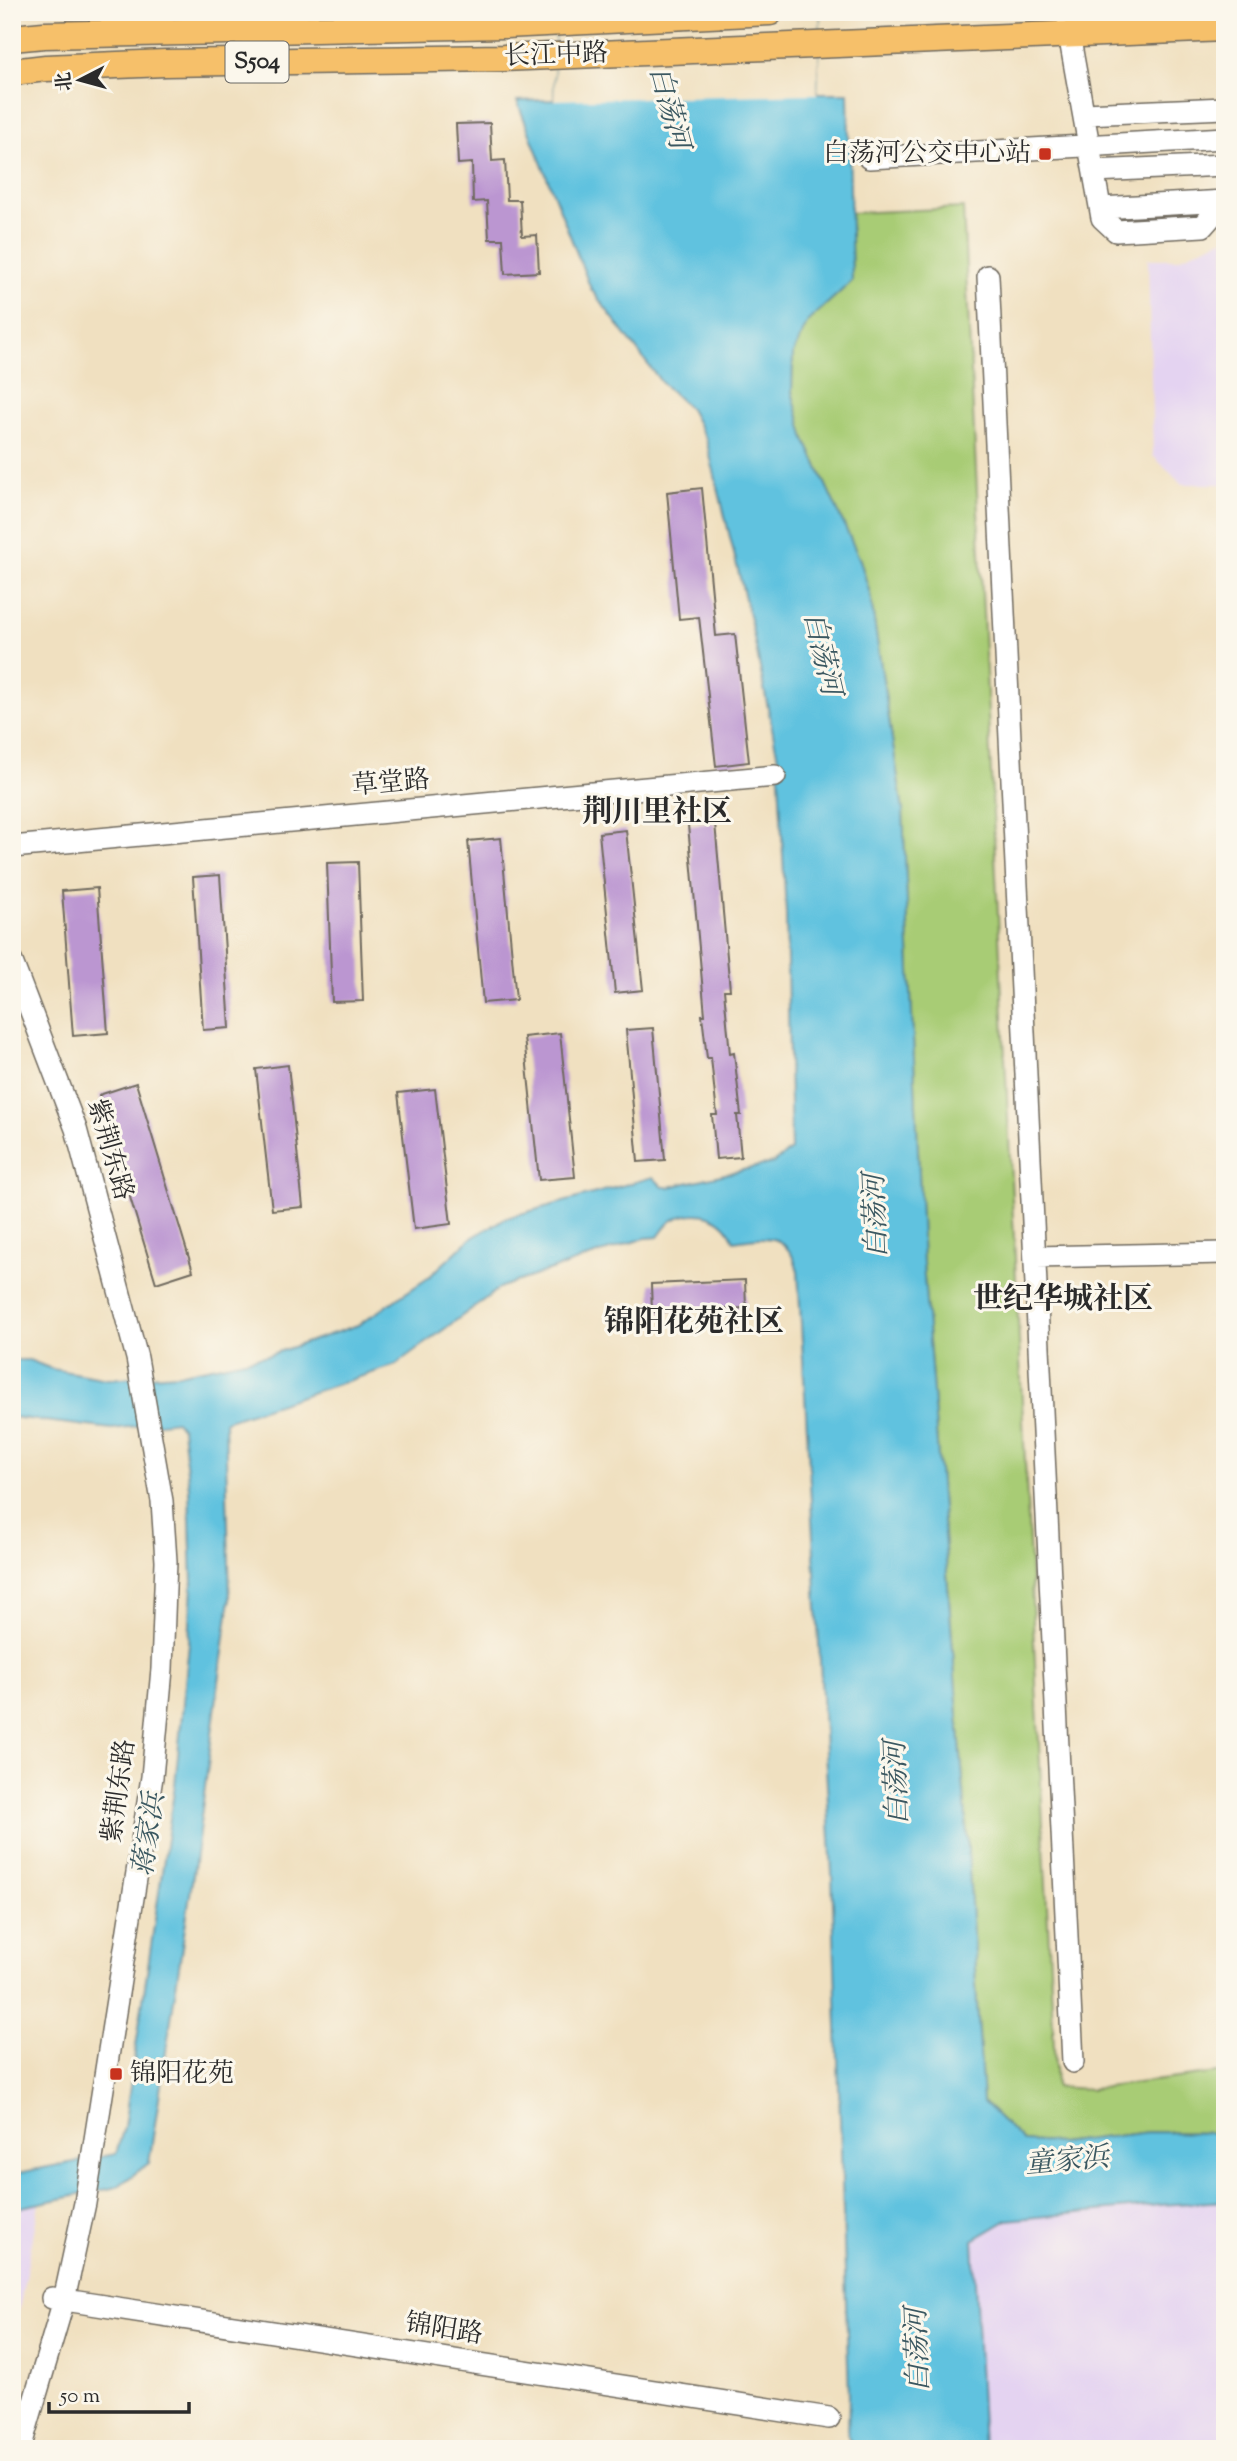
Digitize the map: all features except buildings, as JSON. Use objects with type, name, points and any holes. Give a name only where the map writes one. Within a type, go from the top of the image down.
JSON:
[{"type":"main road","name":"长江中路","points":[[12,38],[44,35],[505,25],[770,12]]},
{"type":"main road","name":"长江中路","points":[[12,72],[165,63],[503,58],[801,46],[1068,23],[1225,28]]},
{"type":"street","points":[[1068,23],[1102,218],[1116,231],[1203,226],[1225,201]]},
{"type":"street","points":[[1084,114],[1225,108]]},
{"type":"street","points":[[869,159],[1225,138]]},
{"type":"street","points":[[1094,171],[1225,165]]},
{"type":"street","points":[[988,276],[1073,2062]]},
{"type":"street","name":"草堂路","points":[[12,847],[775,776]]},
{"type":"street","name":"紫荆东路","points":[[12,962],[76,1129],[133,1360],[149,1446],[154,1531],[153,1632],[141,1759],[87,2145],[57,2299]]},
{"type":"street","name":"紫荆东路","points":[[12,990],[59,1106],[133,1360]]},
{"type":"street","points":[[1035,1257],[1225,1253]]},
{"type":"street","points":[[14,2418],[57,2299]]},
{"type":"street","points":[[20,2449],[57,2299]]},
{"type":"street","name":"锦阳路","points":[[57,2299],[829,2418]]},
{"type":"shaded area","points":[[1225,238],[1225,484],[1182,484],[1153,456],[1148,259],[1177,259]]},
{"type":"shaded area","points":[[1225,2201],[1225,2449],[983,2449],[973,2240],[1007,2220]]},
{"type":"shaded area","points":[[39,2204],[12,2347],[12,2209]]},
{"type":"green space","points":[[963,208],[1056,2087],[1090,2089],[1225,2072],[1225,2133],[1148,2132],[1060,2143],[1023,2141],[983,2102],[966,1819],[923,1263],[903,811],[870,594],[860,560],[805,439],[792,392],[793,353],[808,321],[852,281],[850,213]]},
{"type":"water","points":[[556,12],[820,12],[817,93],[848,93],[852,281],[808,321],[793,353],[792,392],[805,439],[860,560],[870,594],[903,811],[923,1263],[966,1819],[983,2102],[1023,2141],[1060,2143],[1148,2132],[1225,2133],[1225,2201],[1007,2220],[973,2240],[983,2449],[854,2449],[848,2436],[849,2395],[832,1874],[798,1271],[788,1249],[782,1243],[766,1238],[734,1241],[724,1225],[701,1214],[682,1216],[671,1221],[658,1237],[645,1238],[501,1287],[396,1365],[225,1421],[230,1599],[195,1862],[149,2163],[117,2187],[12,2209],[12,2174],[116,2154],[124,2127],[175,1785],[192,1584],[189,1488],[182,1429],[176,1421],[112,1429],[12,1417],[12,1360],[29,1360],[52,1369],[107,1379],[178,1374],[269,1355],[358,1325],[428,1278],[470,1239],[506,1218],[653,1177],[663,1187],[669,1187],[773,1163],[791,1150],[786,914],[778,758],[751,623],[706,439],[690,409],[662,383],[591,289],[517,101],[554,100]]},
{"type":"pier","points":[[556,12],[820,12],[817,94],[554,100]]},
{"type":"place","name":"白荡河公交中心站","points":[[1045,154]]},
{"type":"place","name":"锦阳花苑","points":[[116,2074]]},
{"type":"district","name":"荆川里社区","points":[[657,813]]},
{"type":"district","name":"世纪华城社区","points":[[1063,1300]]},
{"type":"district","name":"锦阳花苑社区","points":[[694,1323]]},
{"type":"water label","name":"白荡河","points":[[668,108]]},
{"type":"water label","name":"白荡河","points":[[821,654]]},
{"type":"water label","name":"白荡河","points":[[877,1216]]},
{"type":"water label","name":"白荡河","points":[[898,1783]]},
{"type":"water label","name":"蒋家浜","points":[[150,1835]]},
{"type":"water label","name":"童家浜","points":[[1067,2162]]},
{"type":"water label","name":"白荡河","points":[[919,2350]]}]
